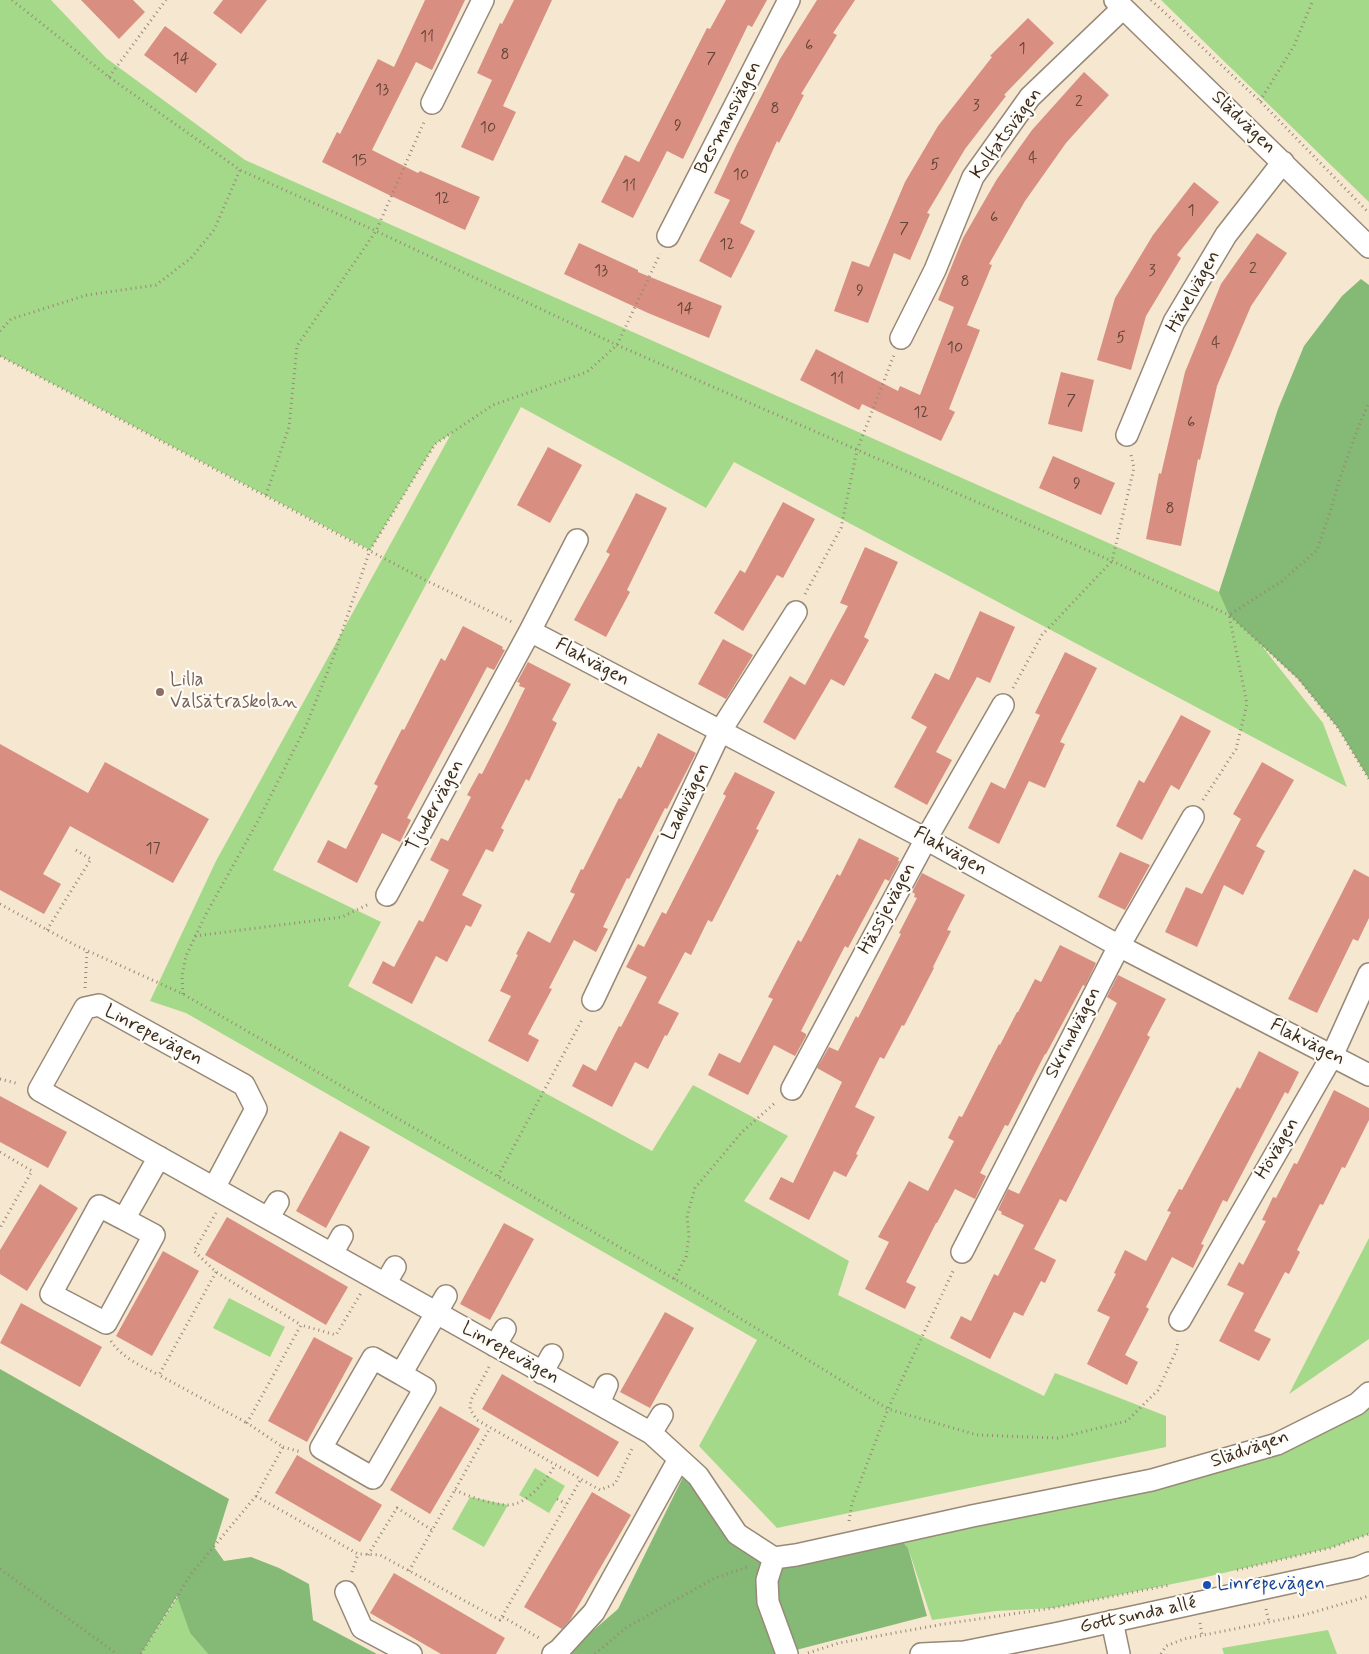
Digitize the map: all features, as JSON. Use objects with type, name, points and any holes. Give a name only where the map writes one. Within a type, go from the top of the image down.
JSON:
[{"type":"street","points":[[432,103],[483,0]]},
{"type":"street","name":"Besmansvägen","points":[[668,236],[789,0]]},
{"type":"street","name":"Slädvägen","points":[[1119,4],[1369,247]]},
{"type":"street","name":"Kolfatsvägen","points":[[901,338],[935,270],[973,177],[1030,96],[1119,4]]},
{"type":"street","name":"Hävelvägen","points":[[1127,435],[1174,322],[1226,235],[1283,162]]},
{"type":"street","name":"Tjudervägen","points":[[388,895],[577,540]]},
{"type":"street","name":"Laduvägen","points":[[592,1000],[721,730],[796,612]]},
{"type":"street","name":"Flakvägen","points":[[530,631],[926,839],[1119,946],[1369,1075]]},
{"type":"street","name":"Hässjevägen","points":[[792,1089],[926,839],[1003,705]]},
{"type":"street","name":"Skrindvägen","points":[[962,1252],[1119,946],[1193,817]]},
{"type":"street","name":"Hövägen","points":[[1180,1320],[1332,1056],[1369,974]]},
{"type":"street","name":"Linrepevägen","points":[[220,1192],[256,1109],[244,1085],[99,1005],[85,1008],[39,1090],[220,1192],[273,1210],[337,1245],[383,1276],[441,1305],[500,1341],[603,1394],[652,1426],[679,1459],[698,1476],[737,1534],[774,1558]]},
{"type":"street","points":[[124,1219],[158,1157]]},
{"type":"street","points":[[99,1206],[124,1219],[154,1235],[106,1323],[51,1294],[99,1206]]},
{"type":"street","points":[[401,1374],[441,1305]]},
{"type":"street","points":[[373,1358],[401,1374],[425,1388],[373,1478],[321,1448],[373,1358]]},
{"type":"street","name":"Slädvägen","points":[[845,1544],[1152,1480],[1277,1444],[1357,1404],[1369,1393]]},
{"type":"street","points":[[556,1652],[594,1612],[679,1459]]},
{"type":"street","points":[[787,1654],[768,1602],[767,1580],[774,1558],[845,1544]]},
{"type":"street","name":"Gottsunda allé","points":[[921,1654],[962,1653],[1369,1564]]},
{"type":"street","points":[[346,1592],[362,1628],[411,1654]]},
{"type":"street","points":[[1112,1621],[1119,1654]]},
{"type":"path","points":[[12,0],[109,77],[240,170],[376,231],[617,345],[1112,561],[1228,615],[1298,678],[1338,728],[1369,779]]},
{"type":"path","points":[[109,77],[166,0]]},
{"type":"path","points":[[1151,0],[1260,101],[1369,213]]},
{"type":"path","points":[[1260,101],[1294,46],[1313,0]]},
{"type":"path","points":[[266,495],[289,427],[297,346],[376,231],[432,103]]},
{"type":"path","points":[[0,331],[11,319],[87,295],[156,285],[191,258],[214,230],[240,170]]},
{"type":"path","points":[[183,994],[182,976],[186,956],[194,936],[306,726],[333,658],[370,550],[436,444],[493,405],[587,372],[617,345],[668,236]]},
{"type":"path","points":[[796,612],[841,528],[857,450],[901,338]]},
{"type":"path","points":[[0,356],[427,581],[530,631]]},
{"type":"path","points":[[1228,615],[1282,581],[1317,550],[1343,470],[1369,402]]},
{"type":"path","points":[[1003,705],[1042,635],[1112,561],[1134,468],[1127,435]]},
{"type":"path","points":[[1193,817],[1236,749],[1247,704],[1228,615]]},
{"type":"path","points":[[47,930],[91,859],[74,849]]},
{"type":"path","points":[[194,936],[342,916],[388,895]]},
{"type":"path","points":[[0,904],[87,951],[183,994],[674,1279],[888,1409],[978,1435],[1058,1438],[1128,1421],[1158,1390],[1177,1349],[1180,1320]]},
{"type":"path","points":[[85,1008],[87,951]]},
{"type":"path","points":[[498,1176],[592,1000]]},
{"type":"path","points":[[674,1279],[686,1258],[689,1236],[687,1216],[695,1188],[742,1132],[792,1089]]},
{"type":"path","points":[[0,1152],[32,1171],[0,1228]]},
{"type":"path","points":[[220,1192],[194,1251],[216,1272],[301,1325],[336,1335],[383,1276]]},
{"type":"path","points":[[845,1544],[852,1503],[888,1409],[962,1252]]},
{"type":"path","points":[[158,1375],[216,1272]]},
{"type":"path","points":[[106,1323],[107,1336],[116,1349],[134,1362],[247,1423],[283,1447],[256,1496],[191,1574],[141,1654]]},
{"type":"path","points":[[247,1423],[301,1325]]},
{"type":"path","points":[[500,1341],[470,1400],[470,1409],[476,1420],[600,1490],[615,1484],[652,1426]]},
{"type":"path","points":[[409,1571],[490,1428]]},
{"type":"path","points":[[455,1490],[470,1497],[508,1505],[526,1499],[549,1476],[555,1464]]},
{"type":"path","points":[[256,1496],[358,1554],[380,1556],[500,1620],[581,1479]]},
{"type":"path","points":[[557,1499],[566,1504]]},
{"type":"path","points":[[368,1555],[397,1508],[432,1530]]},
{"type":"path","points":[[1234,1571],[1330,1548],[1369,1534]]},
{"type":"path","points":[[595,1654],[627,1626],[715,1578],[774,1558]]},
{"type":"path","points":[[0,1569],[117,1654]]},
{"type":"path","points":[[807,1654],[839,1643],[944,1624],[1053,1608],[1174,1584]]},
{"type":"path","points":[[1161,1654],[1166,1646],[1184,1639],[1304,1615],[1369,1596]]},
{"type":"path","points":[[1266,1608],[1269,1622]]},
{"type":"path","points":[[502,1617],[556,1652]]},
{"type":"path","points":[[1200,1622],[1202,1635]]},
{"type":"green space","points":[[0,0],[51,0],[106,58],[245,160],[1219,592],[1323,723],[1347,787],[734,462],[706,508],[521,407],[273,870],[381,922],[348,986],[652,1151],[693,1085],[788,1136],[744,1201],[849,1261],[838,1295],[1044,1396],[1055,1373],[1166,1416],[1166,1447],[777,1528],[699,1446],[757,1340],[186,1013],[150,1001],[216,861],[451,434],[435,444],[370,550],[0,356]]},
{"type":"green space","points":[[1161,0],[1369,0],[1369,202]]},
{"type":"green space","points":[[1361,279],[1369,285],[1369,779],[1338,728],[1298,679],[1229,615],[1219,592],[1278,409],[1304,346],[1342,296]]},
{"type":"green space","points":[[1369,1238],[1369,1339],[1289,1394]]},
{"type":"green space","points":[[229,1298],[285,1327],[270,1357],[213,1328]]},
{"type":"green space","points":[[0,1369],[229,1499],[214,1547],[224,1561],[251,1557],[279,1568],[309,1584],[313,1620],[377,1654],[208,1654],[190,1633],[177,1596],[141,1654],[0,1654]]},
{"type":"green space","points":[[1369,1393],[1369,1534],[1330,1548],[1202,1578],[1053,1608],[996,1611],[932,1620],[908,1548],[895,1533],[1277,1444]]},
{"type":"green space","points":[[688,1467],[774,1558],[895,1533],[908,1548],[927,1616],[786,1654],[566,1654],[618,1609]]},
{"type":"green space","points":[[535,1468],[565,1486],[549,1513],[519,1495]]},
{"type":"green space","points":[[470,1497],[508,1505],[484,1547],[452,1529]]},
{"type":"green space","points":[[178,1596],[190,1633],[208,1654],[141,1654]]},
{"type":"green space","points":[[1328,1630],[1337,1654],[1224,1654],[1222,1648]]},
{"type":"building","points":[[81,0],[133,0],[145,12],[119,39]]},
{"type":"building","points":[[223,0],[267,0],[241,34],[213,13]]},
{"type":"building","points":[[425,0],[465,0],[432,70],[416,62],[372,150],[418,173],[420,171],[480,197],[465,230],[322,162],[337,132],[340,134],[378,59],[394,67]]},
{"type":"building","points":[[514,0],[552,0],[503,106],[516,112],[493,161],[461,147],[492,80],[477,73],[500,23],[502,24]]},
{"type":"building","points":[[726,0],[767,0],[752,27],[748,25],[683,159],[667,151],[633,218],[601,202],[625,155],[639,162],[707,28],[710,29]]},
{"type":"building","points":[[817,0],[855,0],[833,33],[837,35],[801,94],[804,95],[779,143],[777,141],[740,223],[755,231],[731,278],[699,261],[730,200],[714,193],[780,59]]},
{"type":"building","points":[[1028,18],[1054,43],[1004,95],[1006,96],[965,149],[927,213],[930,214],[910,260],[894,253],[868,323],[834,311],[852,261],[869,267],[905,182],[938,126],[992,57],[990,56]]},
{"type":"building","points":[[165,26],[217,64],[196,93],[144,55]]},
{"type":"building","points":[[1084,72],[1109,95],[1066,143],[1025,201],[989,264],[992,265],[967,325],[980,330],[949,409],[955,412],[941,441],[862,404],[859,410],[800,380],[816,349],[898,391],[900,386],[920,395],[954,307],[938,300],[963,238],[997,179],[1032,130]]},
{"type":"building","points":[[1194,182],[1219,202],[1177,255],[1181,258],[1146,316],[1131,370],[1097,360],[1115,298],[1153,235]]},
{"type":"building","points":[[1257,233],[1287,253],[1251,306],[1217,386],[1200,460],[1198,459],[1181,546],[1146,539],[1159,473],[1161,474],[1185,372],[1221,284]]},
{"type":"building","points":[[579,243],[638,270],[638,272],[722,306],[709,338],[648,313],[564,274]]},
{"type":"building","points":[[1061,372],[1094,380],[1082,432],[1048,424]]},
{"type":"building","points":[[548,447],[582,465],[550,523],[517,505]]},
{"type":"building","points":[[1053,456],[1115,483],[1101,515],[1039,488]]},
{"type":"building","points":[[636,493],[667,508],[627,590],[630,592],[606,637],[574,620],[610,554],[606,552]]},
{"type":"building","points":[[783,502],[815,519],[783,578],[777,575],[743,631],[714,613],[740,570],[745,573]]},
{"type":"building","points":[[865,547],[898,562],[864,637],[869,640],[844,686],[831,679],[795,740],[763,722],[790,676],[805,685],[848,606],[840,603]]},
{"type":"building","points":[[980,611],[1015,627],[990,683],[977,677],[936,752],[952,760],[927,805],[894,787],[927,727],[911,718],[935,673],[949,680]]},
{"type":"building","points":[[463,626],[503,647],[502,649],[505,650],[494,670],[487,667],[407,818],[411,820],[400,842],[382,833],[357,883],[317,862],[328,840],[346,849],[378,786],[374,784],[402,729],[404,730],[441,658],[445,661]]},
{"type":"building","points":[[723,639],[753,655],[726,699],[698,684]]},
{"type":"building","points":[[1065,652],[1097,668],[1060,742],[1065,744],[1045,788],[1029,781],[999,844],[968,828],[991,782],[1005,789],[1040,715],[1035,713]]},
{"type":"building","points":[[528,662],[571,684],[552,720],[557,723],[529,781],[526,779],[501,828],[504,830],[493,852],[486,849],[462,895],[482,905],[471,927],[466,925],[447,962],[436,956],[412,1004],[372,983],[383,961],[394,967],[419,920],[423,922],[449,870],[430,860],[441,838],[448,841],[471,797],[467,795],[479,773],[482,774],[507,725],[525,688],[519,686],[520,683],[517,682]]},
{"type":"building","points":[[1181,715],[1211,731],[1179,790],[1171,785],[1142,840],[1116,826],[1139,780],[1144,783]]},
{"type":"building","points":[[658,733],[696,753],[667,809],[665,808],[629,879],[627,878],[603,927],[608,929],[596,952],[574,940],[549,988],[552,989],[528,1034],[539,1040],[528,1062],[488,1041],[511,996],[500,991],[528,931],[550,943],[575,894],[570,892],[581,869],[583,870],[619,798],[621,799],[638,766],[641,768]]},
{"type":"building","points":[[0,744],[88,793],[105,762],[209,819],[173,883],[70,826],[43,874],[61,884],[44,914],[0,890]]},
{"type":"building","points":[[1262,762],[1294,780],[1256,846],[1265,851],[1243,895],[1224,885],[1197,947],[1165,932],[1186,887],[1202,894],[1241,819],[1233,814]]},
{"type":"building","points":[[735,772],[775,792],[756,829],[759,830],[712,922],[708,920],[691,955],[685,952],[658,1003],[679,1013],[667,1036],[665,1035],[648,1069],[635,1062],[612,1107],[572,1086],[583,1064],[596,1071],[647,977],[626,967],[638,944],[644,947],[662,912],[666,914],[726,796],[723,794]]},
{"type":"building","points":[[859,838],[899,858],[898,861],[900,861],[889,881],[885,879],[848,948],[845,946],[801,1031],[806,1036],[795,1056],[774,1045],[748,1095],[708,1075],[719,1053],[740,1063],[773,999],[768,997],[798,940],[801,942],[837,874],[840,876]]},
{"type":"building","points":[[1120,852],[1150,865],[1125,910],[1098,897]]},
{"type":"building","points":[[1354,869],[1369,877],[1369,918],[1358,941],[1353,939],[1317,1013],[1288,999]]},
{"type":"building","points":[[922,873],[965,895],[947,930],[951,931],[934,968],[904,1026],[902,1025],[884,1059],[880,1057],[855,1107],[875,1117],[856,1154],[858,1155],[846,1177],[834,1171],[809,1220],[769,1199],[781,1177],[793,1183],[842,1082],[817,1068],[829,1047],[838,1051],[856,1016],[858,1018],[901,934],[899,933],[917,898],[914,897],[915,894],[912,892]]},
{"type":"building","points":[[1060,945],[1096,963],[1085,986],[1083,985],[1045,1054],[1008,1126],[1005,1125],[980,1173],[986,1176],[975,1199],[955,1189],[936,1223],[906,1282],[916,1287],[905,1309],[865,1289],[889,1242],[878,1237],[909,1181],[928,1191],[954,1141],[948,1138],[959,1116],[962,1117],[1035,979],[1041,982]]},
{"type":"building","points":[[1118,975],[1166,999],[1147,1035],[1150,1037],[1066,1202],[1060,1199],[1034,1249],[1056,1260],[1045,1283],[1041,1281],[1023,1316],[1014,1312],[990,1359],[950,1338],[961,1316],[971,1321],[994,1274],[998,1276],[1024,1225],[1001,1214],[1002,1212],[998,1210],[1008,1189],[1019,1194],[1099,1039],[1117,1003],[1107,997]]},
{"type":"building","points":[[1259,1051],[1299,1072],[1288,1094],[1285,1092],[1227,1202],[1223,1200],[1201,1244],[1204,1245],[1193,1268],[1172,1257],[1146,1307],[1149,1309],[1125,1355],[1138,1362],[1127,1385],[1087,1364],[1110,1317],[1097,1311],[1116,1274],[1114,1273],[1125,1250],[1146,1261],[1171,1212],[1167,1211],[1179,1189],[1182,1190],[1237,1087],[1240,1089]]},
{"type":"building","points":[[1334,1090],[1369,1108],[1369,1120],[1345,1168],[1342,1167],[1323,1205],[1320,1204],[1297,1250],[1300,1252],[1289,1274],[1285,1272],[1254,1331],[1271,1339],[1259,1361],[1219,1341],[1244,1293],[1227,1285],[1239,1262],[1243,1265],[1266,1221],[1262,1220],[1273,1197],[1276,1198],[1294,1163],[1297,1164]]},
{"type":"building","points":[[0,1096],[67,1132],[48,1168],[0,1142]]},
{"type":"building","points":[[340,1131],[370,1147],[326,1228],[296,1211]]},
{"type":"building","points":[[40,1184],[78,1208],[27,1291],[0,1274],[0,1250]]},
{"type":"building","points":[[227,1217],[348,1287],[326,1325],[205,1255]]},
{"type":"building","points":[[504,1223],[534,1239],[490,1320],[460,1304]]},
{"type":"building","points":[[163,1251],[199,1271],[152,1356],[116,1336]]},
{"type":"building","points":[[21,1303],[102,1347],[80,1387],[0,1343]]},
{"type":"building","points":[[665,1312],[694,1328],[650,1408],[620,1392]]},
{"type":"building","points":[[314,1337],[353,1358],[307,1442],[268,1421]]},
{"type":"building","points":[[502,1374],[619,1442],[598,1477],[482,1409]]},
{"type":"building","points":[[440,1406],[480,1429],[430,1514],[390,1490]]},
{"type":"building","points":[[297,1455],[382,1505],[360,1542],[275,1493]]},
{"type":"building","points":[[592,1492],[631,1515],[570,1620],[562,1629],[524,1607]]},
{"type":"building","points":[[394,1573],[505,1638],[496,1654],[441,1654],[370,1613]]},
{"type":"place","name":"Lilla Valsätraskolan","points":[[160,692]]},
{"type":"place","name":"Linrepevägen","points":[[1207,1585]]}]
